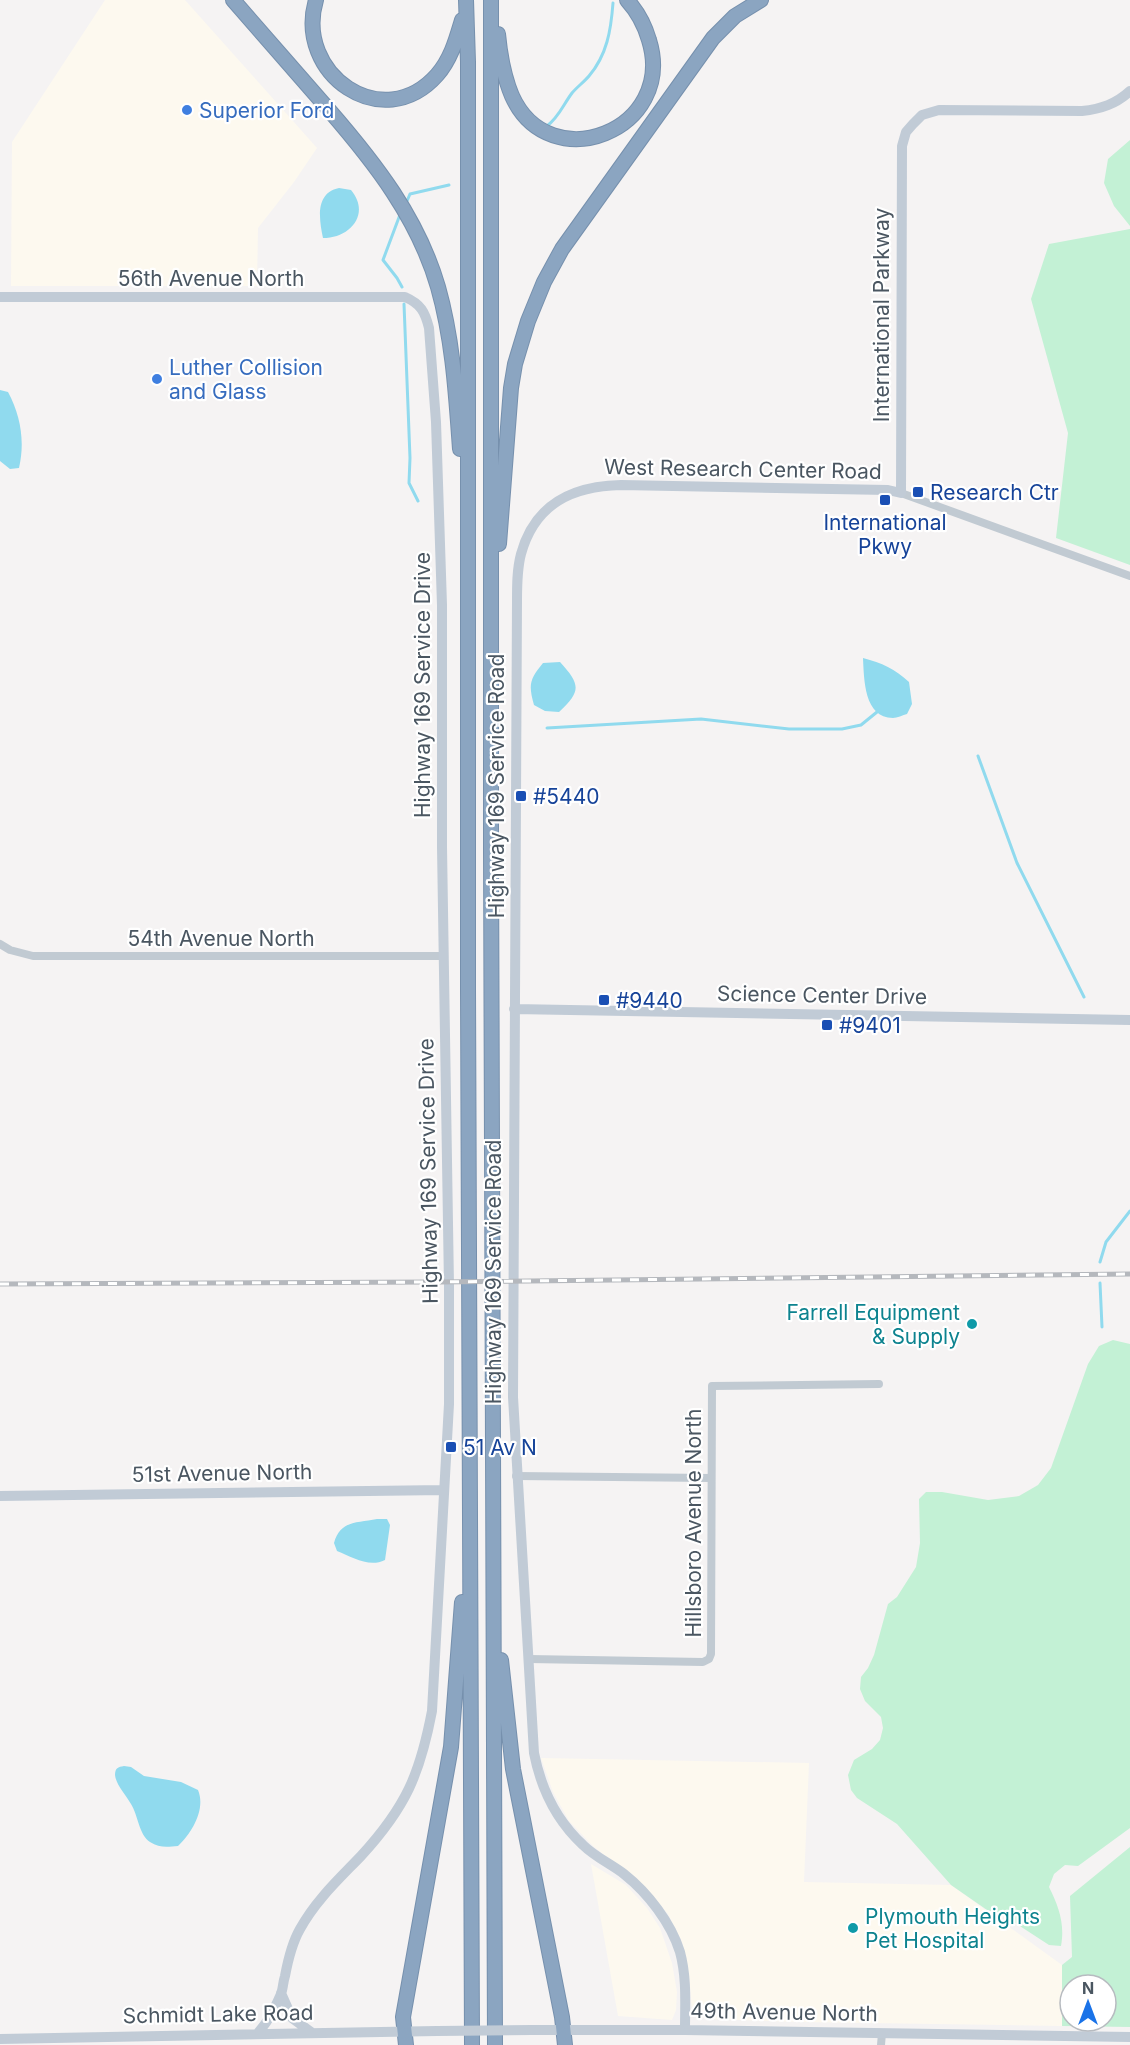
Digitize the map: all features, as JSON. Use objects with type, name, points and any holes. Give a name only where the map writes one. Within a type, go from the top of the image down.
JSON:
[{"type":"highway","points":[[233,0],[372,160],[406,212],[426,254],[438,286],[451,345],[468,572]]},
{"type":"highway","points":[[316,0],[313,36],[324,64],[332,76],[349,90],[370,98],[381,99],[406,95],[427,84],[436,76],[454,46],[465,5]]},
{"type":"highway","points":[[492,0],[506,79],[519,107],[544,130],[555,135],[577,139],[599,136],[618,128],[636,113],[652,84],[654,67],[652,48],[641,21],[627,0]]},
{"type":"highway","points":[[492,0],[491,609],[495,2045]]},
{"type":"highway","points":[[491,609],[499,555],[511,388],[519,348],[536,300],[568,238],[713,38],[735,16],[761,0]]},
{"type":"highway","points":[[465,5],[468,62],[472,2045]]},
{"type":"highway","points":[[406,2045],[403,2017],[451,1747],[463,1585],[470,1547]]},
{"type":"highway","points":[[493,1577],[513,1769],[565,2045]]},
{"type":"street","name":"International Parkway","points":[[901,493],[901,215],[902,146],[906,132],[922,116],[939,110],[1090,110],[1113,104],[1130,91]]},
{"type":"street","name":"56th Avenue North","points":[[0,297],[405,297],[419,305]]},
{"type":"street","name":"Highway 169 Service Drive","points":[[258,2033],[272,2016],[281,1994],[290,1952],[309,1912],[393,1818],[417,1771],[426,1745],[432,1711],[449,1404],[449,1298],[442,605],[436,422],[429,328],[426,314],[419,305]]},
{"type":"street","name":"West Research Center Road","points":[[585,489],[621,485],[888,490],[901,493]]},
{"type":"street","name":"Highway 169 Service Road","points":[[585,489],[564,496],[540,517],[528,536],[519,565],[514,1009],[513,1397],[516,1476],[534,1753],[544,1792],[557,1814],[573,1834],[593,1854],[634,1882],[661,1916],[675,1941],[682,1963],[685,1982],[685,2030]]},
{"type":"street","points":[[901,493],[1130,576]]},
{"type":"street","name":"54th Avenue North","points":[[0,944],[10,950],[33,957],[444,956]]},
{"type":"street","name":"Science Center Drive","points":[[514,1009],[1130,1020]]},
{"type":"street","name":"Hillsboro Avenue North","points":[[529,1659],[703,1662],[709,1659],[711,1654],[712,1386],[879,1384]]},
{"type":"street","points":[[516,1476],[711,1478]]},
{"type":"street","name":"51st Avenue North","points":[[0,1496],[444,1490]]},
{"type":"street","points":[[281,1994],[292,2018],[311,2032]]},
{"type":"street","name":"49th Avenue North","points":[[437,2031],[685,2030],[882,2033],[1012,2040],[1130,2037]]},
{"type":"street","name":"Schmidt Lake Road","points":[[0,2039],[437,2031]]},
{"type":"street","points":[[881,2045],[882,2033]]},
{"type":"shaded area","points":[[105,0],[185,0],[317,148],[258,228],[257,286],[11,286],[12,142]]},
{"type":"shaded area","points":[[541,1758],[809,1763],[804,1882],[951,1885],[1062,1965],[1062,1973],[1058,1973],[1058,2026],[799,2022],[708,2019],[696,2016],[692,2009],[689,1975],[682,1942],[668,1914],[646,1888],[593,1846],[569,1821],[553,1792]]},
{"type":"shaded area","points":[[591,1864],[626,1885],[647,1908],[660,1928],[672,1963],[677,1992],[676,2010],[672,2020],[618,2016]]},
{"type":"green space","points":[[1130,140],[1130,226],[1114,206],[1104,183],[1108,159]]},
{"type":"green space","points":[[1130,229],[1130,565],[1056,538],[1068,433],[1031,299],[1049,244]]},
{"type":"green space","points":[[1113,1340],[1130,1344],[1130,1828],[1078,1866],[1065,1865],[1054,1874],[1049,1887],[1060,1916],[1062,1938],[1061,1946],[1049,1945],[1000,1913],[987,1910],[951,1885],[897,1824],[857,1798],[851,1790],[848,1775],[854,1760],[872,1749],[880,1740],[883,1728],[881,1717],[865,1701],[860,1689],[861,1677],[874,1655],[888,1604],[897,1597],[916,1567],[920,1543],[919,1499],[926,1492],[942,1492],[988,1500],[1019,1496],[1038,1485],[1051,1468],[1088,1364],[1099,1346]]},
{"type":"green space","points":[[1130,1847],[1130,2027],[1118,2027],[1118,1973],[1062,1973],[1062,1965],[1072,1957],[1070,1896]]},
{"type":"water","points":[[339,188],[351,190],[357,199],[358,216],[355,223],[342,234],[323,238],[320,223],[322,201],[331,191]]},
{"type":"water","points":[[0,390],[8,392],[19,420],[22,449],[19,468],[10,469],[0,461]]},
{"type":"water","points":[[863,658],[888,667],[909,682],[912,704],[907,714],[893,718],[876,712],[871,705],[865,686]]},
{"type":"water","points":[[560,662],[575,682],[575,693],[559,712],[545,711],[534,705],[531,682],[543,663]]},
{"type":"water","points":[[387,1519],[390,1525],[385,1560],[367,1562],[337,1551],[334,1543],[345,1526]]},
{"type":"water","points":[[124,1766],[131,1767],[144,1776],[181,1782],[198,1790],[199,1813],[193,1828],[178,1846],[157,1845],[143,1835],[133,1809],[116,1779],[116,1769]]},
{"type":"waterway","points":[[547,126],[600,60],[609,32],[613,3]]},
{"type":"waterway","points":[[407,201],[410,194],[449,185]]},
{"type":"waterway","points":[[401,212],[383,260],[402,287]]},
{"type":"waterway","points":[[404,304],[409,483],[418,501]]},
{"type":"waterway","points":[[547,728],[701,719],[789,729],[842,729],[861,725],[877,712]]},
{"type":"waterway","points":[[978,756],[1017,863],[1084,997]]},
{"type":"waterway","points":[[1100,1262],[1106,1242],[1130,1211]]},
{"type":"waterway","points":[[1100,1283],[1102,1327]]},
{"type":"railway","points":[[0,1284],[438,1282],[1130,1274]]},
{"type":"place","name":"Superior Ford","points":[[187,110]]},
{"type":"place","name":"Luther Collision and Glass","points":[[157,379]]},
{"type":"place","name":"Research Ctr","points":[[918,492]]},
{"type":"place","name":"International Pkwy","points":[[885,500]]},
{"type":"place","name":"#5440","points":[[521,796]]},
{"type":"place","name":"#9440","points":[[604,1000]]},
{"type":"place","name":"#9401","points":[[827,1025]]},
{"type":"place","name":"Farrell Equipment & Supply","points":[[972,1324]]},
{"type":"place","name":"51 Av N","points":[[451,1447]]},
{"type":"place","name":"Plymouth Heights Pet Hospital","points":[[853,1928]]}]
